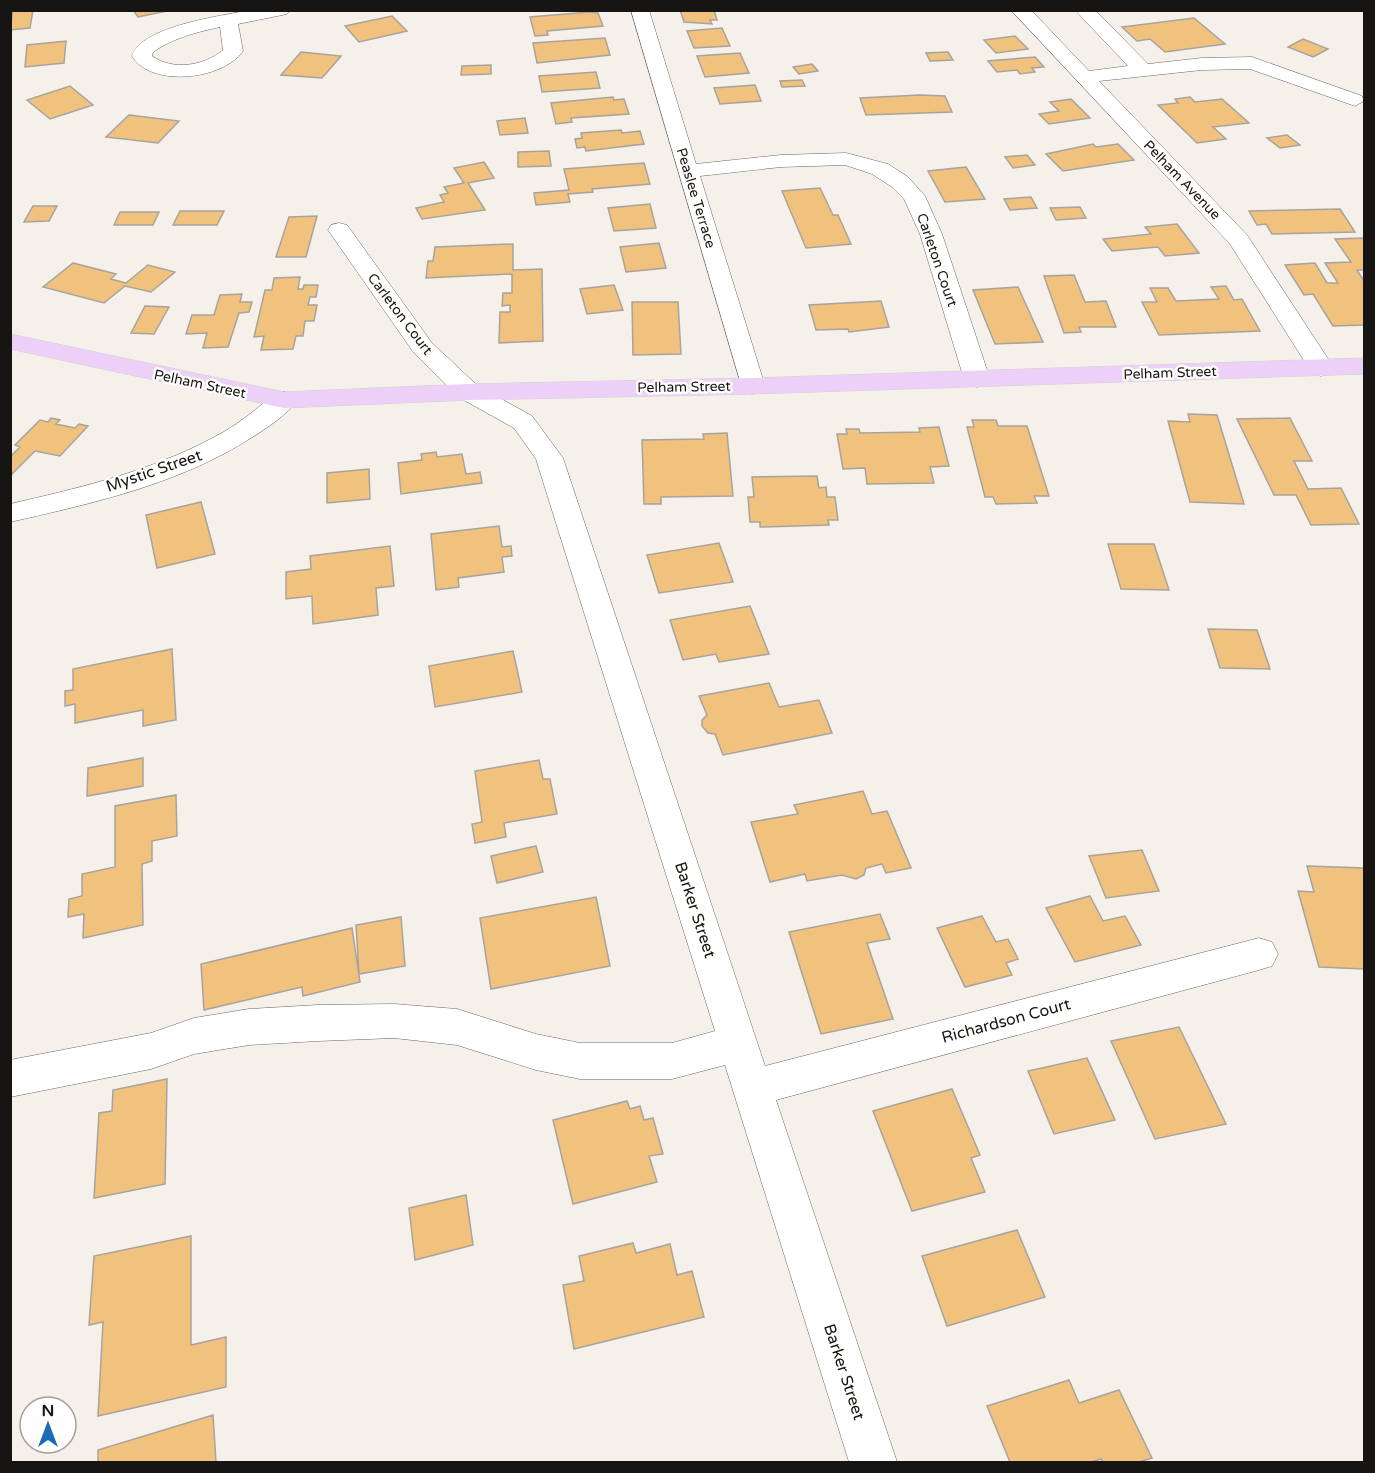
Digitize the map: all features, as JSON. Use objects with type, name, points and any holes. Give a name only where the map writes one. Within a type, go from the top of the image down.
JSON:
[{"type":"main road","name":"Pelham Street","points":[[10,341],[284,400],[336,400],[469,392],[752,386],[1365,366]]},
{"type":"street","points":[[229,22],[281,10]]},
{"type":"street","name":"Peaslee Terrace","points":[[640,10],[752,386]]},
{"type":"street","name":"Pelham Avenue","points":[[1020,10],[1239,240],[1321,368]]},
{"type":"street","points":[[1084,10],[1143,70]]},
{"type":"street","points":[[1084,77],[1202,64],[1252,63],[1354,100]]},
{"type":"street","name":"Carleton Court","points":[[688,171],[781,162],[846,159],[880,169],[900,182],[914,196],[931,234],[977,379]]},
{"type":"street","name":"Carleton Court","points":[[339,230],[423,348],[469,392]]},
{"type":"street","name":"Barker Street","points":[[469,392],[523,422],[549,458],[873,1462]]},
{"type":"street","name":"Mystic Street","points":[[10,513],[74,498],[155,474],[196,458],[216,449],[260,422],[284,400]]},
{"type":"street","name":"Richardson Court","points":[[752,1088],[1259,954]]},
{"type":"street","points":[[10,1079],[152,1051],[194,1036],[249,1027],[318,1023],[394,1021],[457,1027],[536,1052],[580,1061],[672,1061],[738,1043]]},
{"type":"building","points":[[13,10],[33,10],[30,28],[10,30]]},
{"type":"building","points":[[133,10],[172,10],[138,17]]},
{"type":"building","points":[[680,10],[714,10],[717,20],[710,20],[712,24],[684,22]]},
{"type":"building","points":[[598,13],[603,26],[547,31],[548,35],[535,36],[530,17]]},
{"type":"building","points":[[392,16],[407,31],[359,42],[345,26]]},
{"type":"building","points":[[1194,18],[1225,44],[1165,52],[1150,39],[1137,41],[1122,27]]},
{"type":"building","points":[[722,28],[730,46],[694,48],[687,31]]},
{"type":"building","points":[[1015,36],[1028,49],[996,53],[984,40]]},
{"type":"building","points":[[605,38],[610,55],[537,63],[533,43]]},
{"type":"building","points":[[1303,39],[1328,49],[1313,57],[1288,47]]},
{"type":"building","points":[[66,41],[64,63],[25,67],[27,45]]},
{"type":"building","points":[[301,52],[341,56],[322,78],[281,75]]},
{"type":"building","points":[[948,52],[953,60],[930,61],[926,53]]},
{"type":"building","points":[[740,53],[749,73],[705,77],[697,56]]},
{"type":"building","points":[[1035,57],[1044,67],[1032,68],[1035,72],[1020,74],[1017,70],[997,72],[988,61]]},
{"type":"building","points":[[812,64],[818,71],[799,74],[793,67]]},
{"type":"building","points":[[491,65],[491,74],[461,75],[462,66]]},
{"type":"building","points":[[596,72],[600,88],[542,92],[539,76]]},
{"type":"building","points":[[802,80],[805,86],[782,87],[780,81]]},
{"type":"building","points":[[755,85],[761,101],[720,104],[714,88]]},
{"type":"building","points":[[70,86],[93,105],[50,119],[27,100]]},
{"type":"building","points":[[945,96],[952,112],[866,115],[860,98]]},
{"type":"building","points":[[613,97],[614,100],[624,99],[629,114],[571,118],[572,122],[556,124],[551,103]]},
{"type":"building","points":[[1190,97],[1195,102],[1222,99],[1249,123],[1213,127],[1226,139],[1197,143],[1158,105],[1178,103],[1175,99]]},
{"type":"building","points":[[1071,99],[1090,118],[1049,124],[1039,114],[1059,111],[1050,102]]},
{"type":"building","points":[[129,115],[179,121],[158,143],[106,137]]},
{"type":"building","points":[[525,118],[528,133],[500,135],[497,121]]},
{"type":"building","points":[[621,130],[622,133],[640,131],[644,144],[586,151],[585,147],[577,148],[575,139],[582,138],[581,133]]},
{"type":"building","points":[[1287,135],[1300,145],[1280,148],[1267,138]]},
{"type":"building","points":[[1093,144],[1096,147],[1118,144],[1134,160],[1063,171],[1046,154]]},
{"type":"building","points":[[549,151],[551,166],[518,167],[518,152]]},
{"type":"building","points":[[1027,155],[1035,165],[1013,168],[1005,157]]},
{"type":"building","points":[[484,162],[494,178],[468,183],[485,210],[422,219],[416,208],[444,202],[440,195],[448,193],[444,187],[464,183],[454,168]]},
{"type":"building","points":[[644,163],[650,184],[592,189],[593,192],[568,194],[570,202],[536,205],[534,193],[569,190],[564,169]]},
{"type":"building","points":[[966,167],[985,199],[945,202],[928,171]]},
{"type":"building","points":[[820,188],[833,215],[838,215],[851,244],[806,248],[782,191]]},
{"type":"building","points":[[1031,197],[1037,208],[1010,210],[1004,199]]},
{"type":"building","points":[[650,204],[656,228],[614,231],[608,208]]},
{"type":"building","points":[[33,206],[57,206],[49,221],[24,222]]},
{"type":"building","points":[[1080,207],[1086,218],[1056,220],[1050,208]]},
{"type":"building","points":[[1340,209],[1355,232],[1272,234],[1266,224],[1257,225],[1249,211]]},
{"type":"building","points":[[180,211],[224,211],[217,225],[173,225]]},
{"type":"building","points":[[120,212],[159,212],[153,225],[114,225]]},
{"type":"building","points":[[317,216],[306,257],[276,257],[289,217]]},
{"type":"building","points":[[1177,224],[1199,253],[1165,256],[1158,247],[1112,251],[1103,239],[1151,234],[1145,227]]},
{"type":"building","points":[[1364,238],[1364,270],[1357,270],[1364,281],[1364,325],[1333,326],[1313,294],[1304,295],[1285,265],[1315,263],[1327,283],[1338,283],[1325,263],[1351,262],[1335,239]]},
{"type":"building","points":[[659,243],[666,268],[626,272],[620,247]]},
{"type":"building","points":[[513,244],[513,270],[542,269],[543,341],[499,343],[500,312],[510,312],[510,305],[502,306],[503,293],[512,293],[512,274],[426,278],[428,261],[433,261],[435,247]]},
{"type":"building","points":[[73,263],[116,274],[111,279],[126,283],[148,265],[175,272],[151,292],[125,286],[104,303],[43,287]]},
{"type":"building","points":[[1074,275],[1085,302],[1106,301],[1116,327],[1079,327],[1081,332],[1064,333],[1044,276]]},
{"type":"building","points":[[300,277],[298,289],[303,289],[304,285],[318,285],[316,297],[310,297],[308,305],[317,305],[314,321],[305,321],[303,336],[296,336],[293,349],[261,350],[264,336],[254,337],[265,290],[272,290],[274,278]]},
{"type":"building","points":[[614,285],[623,310],[587,314],[580,289]]},
{"type":"building","points":[[1226,286],[1234,300],[1242,299],[1260,331],[1159,335],[1142,302],[1157,302],[1150,288],[1168,288],[1176,301],[1219,299],[1211,287]]},
{"type":"building","points":[[1018,287],[1043,342],[995,344],[973,290]]},
{"type":"building","points":[[242,294],[240,302],[252,302],[249,312],[239,313],[228,347],[203,348],[207,333],[186,334],[192,315],[214,315],[220,295]]},
{"type":"building","points":[[881,301],[889,327],[849,332],[848,329],[816,330],[809,305]]},
{"type":"building","points":[[632,302],[678,302],[681,354],[633,355]]},
{"type":"building","points":[[145,306],[169,307],[154,334],[131,333]]},
{"type":"building","points":[[1188,414],[1217,415],[1244,504],[1190,502],[1168,421],[1190,422]]},
{"type":"building","points":[[51,418],[60,420],[56,424],[75,428],[79,424],[88,426],[60,456],[35,451],[10,476],[10,457],[20,447],[15,445],[40,420],[48,422]]},
{"type":"building","points":[[1290,418],[1312,461],[1294,461],[1308,489],[1341,488],[1359,524],[1311,525],[1296,495],[1274,495],[1237,419]]},
{"type":"building","points":[[972,420],[996,420],[998,426],[1027,426],[1049,496],[1034,496],[1037,503],[996,504],[993,497],[985,497],[967,427],[974,427]]},
{"type":"building","points":[[939,427],[949,466],[930,467],[934,483],[867,484],[865,468],[843,469],[837,434],[847,434],[846,429],[859,429],[860,433],[920,432],[919,428]]},
{"type":"building","points":[[727,433],[733,496],[661,497],[661,504],[644,504],[642,440],[704,439],[703,434]]},
{"type":"building","points":[[436,452],[437,457],[462,454],[466,474],[480,472],[482,483],[401,494],[398,463],[422,460],[421,454]]},
{"type":"building","points":[[369,469],[370,499],[327,503],[327,473]]},
{"type":"building","points":[[817,476],[819,488],[826,487],[827,497],[835,497],[838,520],[828,520],[829,525],[760,527],[760,522],[750,522],[748,497],[754,497],[752,477]]},
{"type":"building","points":[[201,502],[215,554],[157,568],[146,515]]},
{"type":"building","points":[[499,526],[502,547],[511,546],[512,556],[502,557],[504,572],[458,578],[459,587],[436,590],[431,534]]},
{"type":"building","points":[[719,543],[733,582],[659,593],[647,555]]},
{"type":"building","points":[[1108,544],[1154,544],[1169,590],[1121,589]]},
{"type":"building","points":[[390,546],[394,586],[376,588],[378,615],[313,624],[312,596],[286,599],[286,572],[311,569],[310,556]]},
{"type":"building","points":[[750,606],[769,654],[719,662],[716,654],[683,660],[670,620]]},
{"type":"building","points":[[1208,629],[1257,630],[1270,669],[1220,668]]},
{"type":"building","points":[[172,649],[176,720],[143,726],[143,710],[75,723],[75,704],[65,706],[65,691],[73,690],[73,669]]},
{"type":"building","points":[[513,651],[522,692],[435,707],[429,666]]},
{"type":"building","points":[[769,683],[779,707],[819,700],[832,733],[723,755],[715,734],[708,733],[702,726],[702,720],[707,715],[699,696]]},
{"type":"building","points":[[143,758],[143,786],[87,796],[88,768]]},
{"type":"building","points":[[539,760],[543,779],[550,779],[557,814],[504,823],[506,837],[475,843],[472,824],[482,822],[475,771]]},
{"type":"building","points":[[863,791],[872,814],[887,811],[911,868],[886,873],[882,864],[866,868],[864,875],[856,879],[842,875],[807,881],[805,874],[770,882],[751,822],[798,814],[794,805]]},
{"type":"building","points":[[176,795],[177,836],[152,841],[152,861],[142,864],[143,925],[83,938],[84,914],[68,917],[69,899],[82,896],[82,874],[115,867],[115,806]]},
{"type":"building","points":[[536,846],[543,872],[497,883],[491,856]]},
{"type":"building","points":[[1142,850],[1159,891],[1106,898],[1089,856]]},
{"type":"building","points":[[1307,866],[1364,868],[1364,969],[1319,967],[1298,891],[1314,892]]},
{"type":"building","points":[[1090,896],[1103,921],[1125,916],[1141,945],[1075,962],[1046,908]]},
{"type":"building","points":[[596,897],[610,966],[491,989],[480,918]]},
{"type":"building","points":[[880,914],[890,939],[867,943],[893,1019],[821,1034],[789,932]]},
{"type":"building","points":[[982,916],[996,942],[1008,939],[1018,959],[1006,963],[1012,975],[965,987],[937,928]]},
{"type":"building","points":[[401,917],[405,966],[359,974],[356,925]]},
{"type":"building","points":[[352,928],[360,982],[303,996],[302,987],[204,1010],[201,964]]},
{"type":"building","points":[[1179,1027],[1226,1124],[1155,1139],[1111,1041]]},
{"type":"building","points":[[1087,1058],[1115,1120],[1054,1134],[1028,1071]]},
{"type":"building","points":[[167,1079],[165,1184],[94,1198],[99,1113],[112,1111],[113,1090]]},
{"type":"building","points":[[952,1089],[980,1155],[971,1158],[985,1192],[912,1211],[873,1111]]},
{"type":"building","points":[[627,1101],[630,1109],[640,1106],[644,1120],[653,1118],[663,1154],[649,1156],[657,1182],[573,1204],[553,1120]]},
{"type":"building","points":[[466,1195],[473,1245],[415,1260],[409,1208]]},
{"type":"building","points":[[1017,1230],[1045,1297],[947,1326],[922,1256]]},
{"type":"building","points":[[191,1236],[191,1345],[226,1337],[226,1387],[98,1416],[103,1322],[89,1325],[94,1256]]},
{"type":"building","points":[[633,1243],[636,1253],[670,1244],[677,1275],[692,1271],[704,1317],[574,1349],[563,1285],[584,1281],[579,1256]]},
{"type":"building","points":[[1069,1380],[1079,1403],[1119,1390],[1152,1458],[1139,1462],[1103,1462],[1101,1459],[1092,1462],[1010,1462],[987,1406]]},
{"type":"building","points":[[213,1415],[216,1462],[98,1462],[98,1450]]}]
